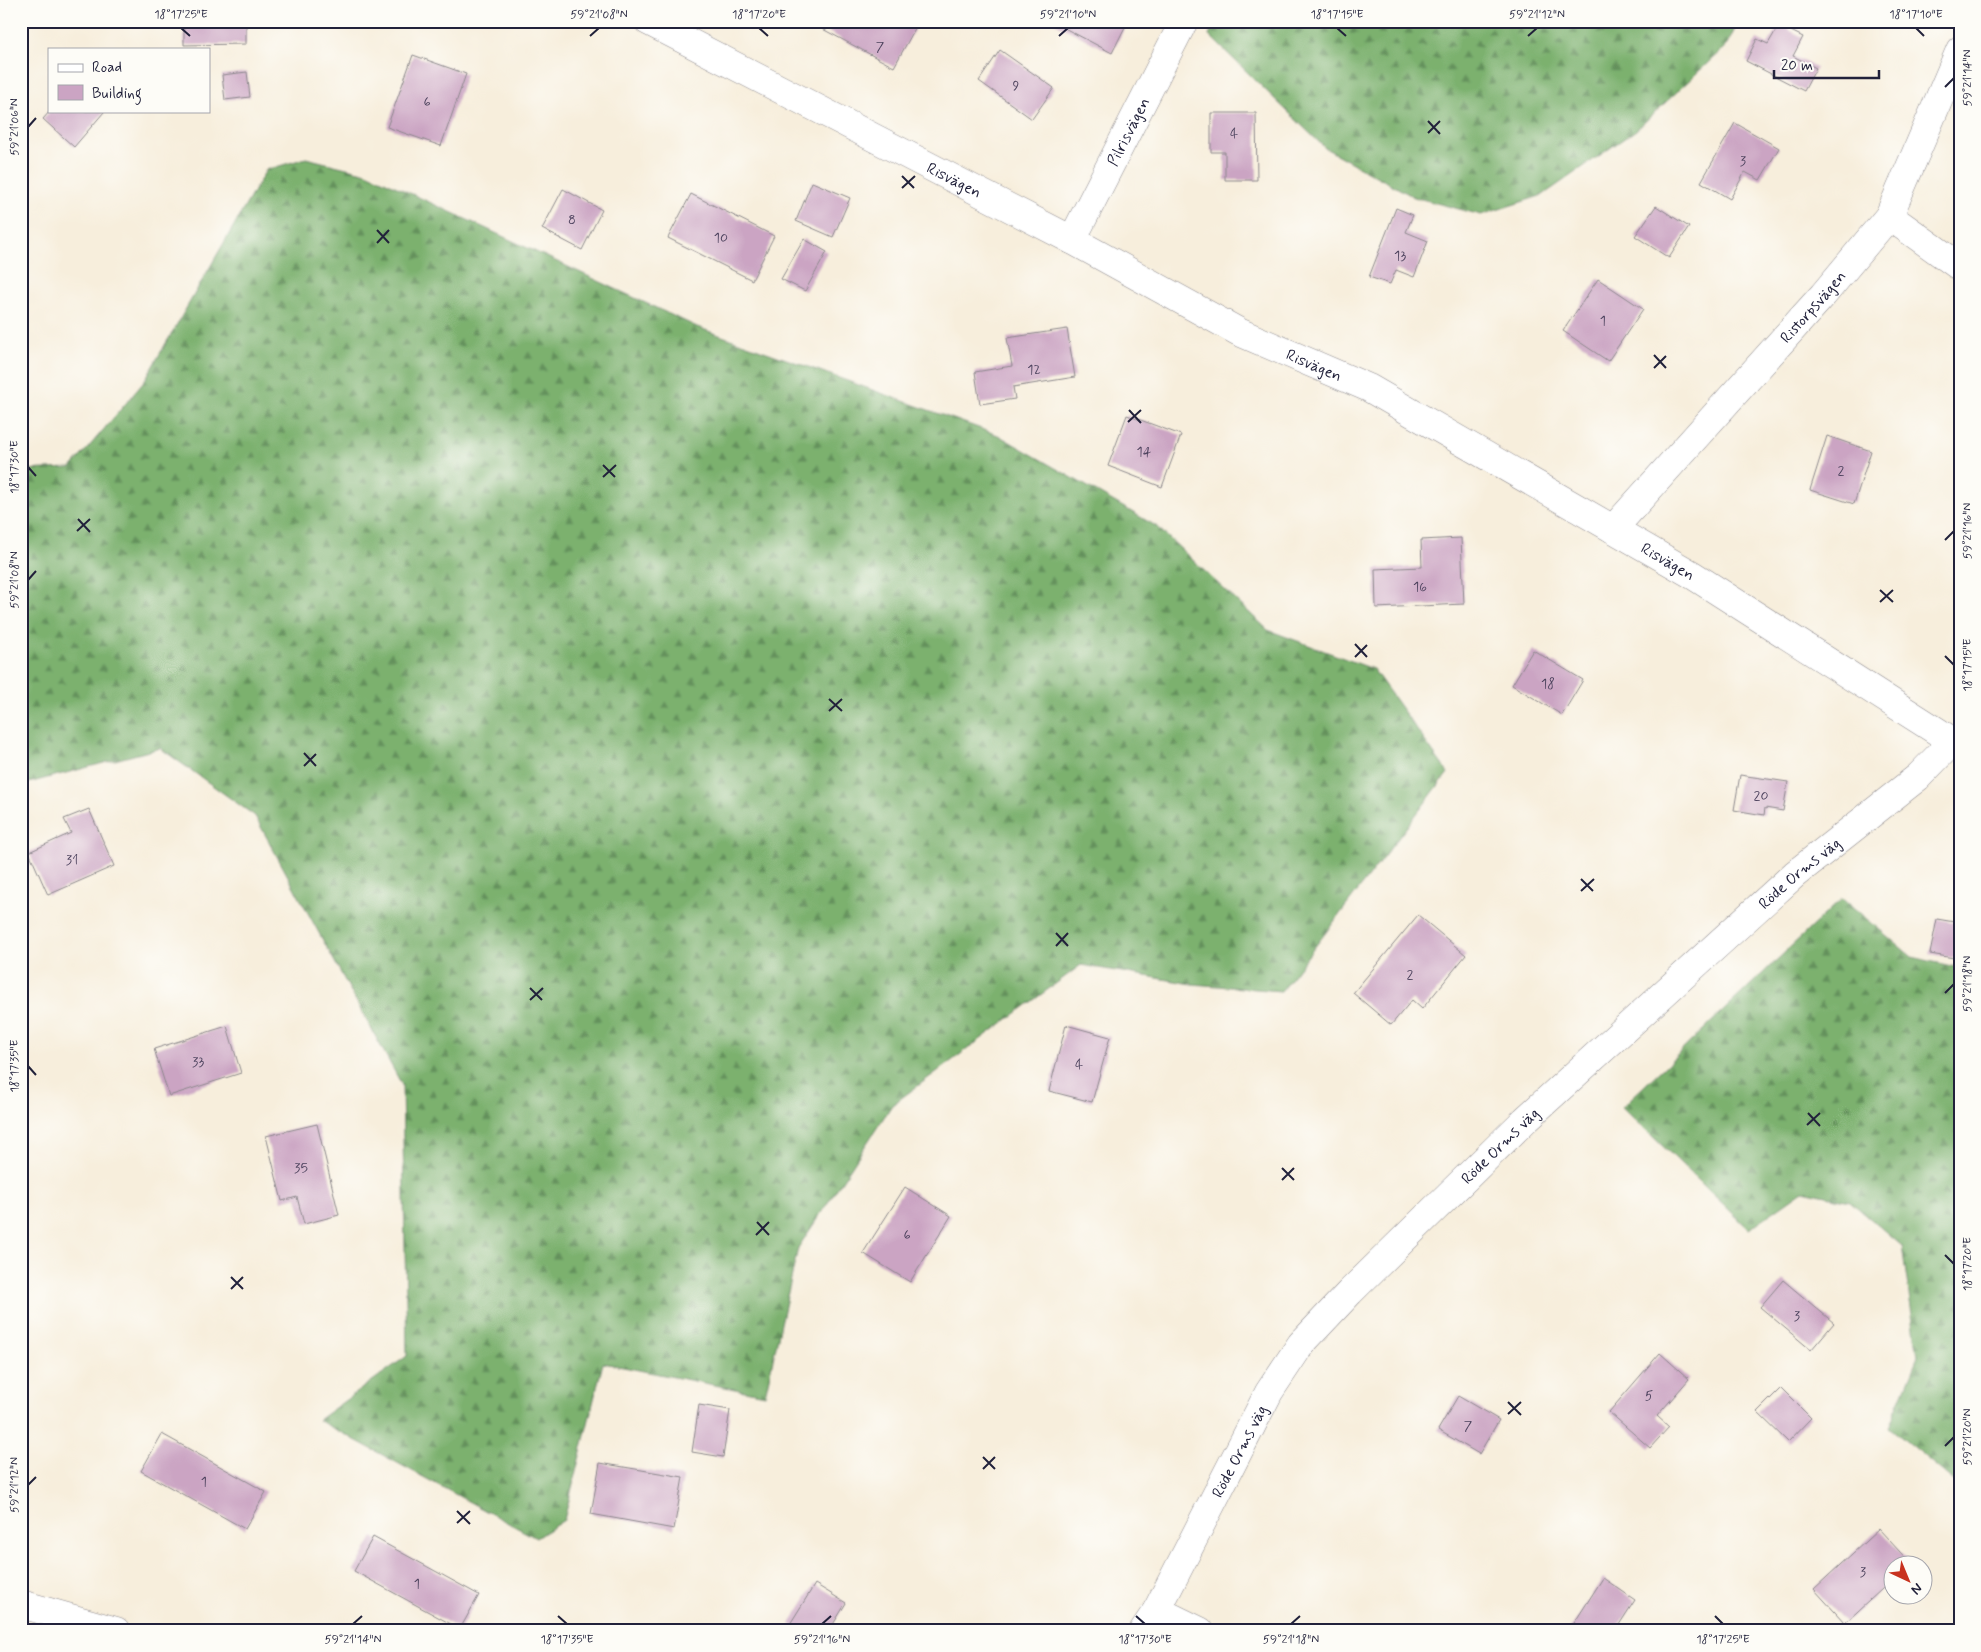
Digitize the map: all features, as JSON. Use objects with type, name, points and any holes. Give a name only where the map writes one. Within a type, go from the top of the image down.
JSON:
[{"type":"street","name":"Risvägen","points":[[648,21],[1072,240],[1239,332],[1370,388],[1691,574],[1956,744]]},
{"type":"street","name":"Pilrisvägen","points":[[1072,240],[1184,21]]},
{"type":"street","name":"Ristorpsvägen","points":[[1613,529],[1823,295],[1889,216],[1960,50]]},
{"type":"street","points":[[1889,216],[1960,267]]},
{"type":"street","name":"Röde Orms väg","points":[[1150,1620],[1269,1392],[1301,1344],[1350,1292],[1532,1113],[1795,874],[1918,777],[1956,744]]},
{"type":"street","points":[[21,1604],[116,1631]]},
{"type":"street","points":[[1150,1620],[1200,1631]]},
{"type":"green space","points":[[1216,21],[1739,21],[1727,45],[1636,130],[1543,195],[1481,215],[1414,197],[1325,148],[1209,35]]},
{"type":"green space","points":[[306,158],[367,173],[697,327],[998,435],[1156,526],[1268,630],[1373,669],[1448,773],[1281,991],[1192,984],[1081,965],[892,1105],[798,1248],[765,1395],[603,1363],[564,1520],[536,1538],[318,1420],[407,1356],[402,1085],[255,816],[160,748],[21,785],[21,470],[71,468],[143,383],[266,170]]},
{"type":"green space","points":[[1842,898],[1912,957],[1960,968],[1960,1486],[1889,1427],[1918,1356],[1902,1246],[1850,1201],[1803,1191],[1749,1229],[1622,1107]]},
{"type":"building","points":[[184,21],[246,21],[246,44],[184,45]]},
{"type":"building","points":[[817,21],[919,21],[894,67],[815,25]]},
{"type":"building","points":[[1051,21],[1128,21],[1112,53]]},
{"type":"building","points":[[1779,25],[1803,37],[1793,56],[1816,68],[1804,91],[1746,61],[1757,39],[1768,44]]},
{"type":"building","points":[[1000,50],[1054,88],[1032,119],[979,81]]},
{"type":"building","points":[[413,55],[466,74],[441,146],[387,127]]},
{"type":"building","points":[[247,72],[250,97],[225,100],[222,75]]},
{"type":"building","points":[[49,112],[104,112],[74,147],[43,119]]},
{"type":"building","points":[[1211,113],[1256,113],[1257,180],[1225,180],[1225,152],[1211,152]]},
{"type":"building","points":[[1735,123],[1779,148],[1760,180],[1745,172],[1730,199],[1701,182]]},
{"type":"building","points":[[812,182],[850,198],[833,237],[796,221]]},
{"type":"building","points":[[563,189],[602,210],[582,250],[542,229]]},
{"type":"building","points":[[691,194],[774,236],[752,280],[668,238]]},
{"type":"building","points":[[1656,206],[1689,227],[1669,258],[1635,236]]},
{"type":"building","points":[[1396,208],[1413,215],[1406,232],[1428,241],[1414,277],[1396,270],[1390,284],[1369,277]]},
{"type":"building","points":[[804,239],[827,252],[805,291],[781,279]]},
{"type":"building","points":[[1598,279],[1643,309],[1608,361],[1563,331]]},
{"type":"building","points":[[1067,329],[1075,377],[1013,387],[1015,399],[980,404],[975,372],[1012,366],[1007,338]]},
{"type":"building","points":[[1127,415],[1181,435],[1162,487],[1108,466]]},
{"type":"building","points":[[1827,436],[1871,451],[1854,504],[1810,490]]},
{"type":"building","points":[[1461,538],[1464,604],[1376,608],[1375,569],[1422,567],[1421,540]]},
{"type":"building","points":[[1533,650],[1583,680],[1562,715],[1512,685]]},
{"type":"building","points":[[1740,775],[1788,782],[1783,811],[1765,808],[1764,815],[1734,810]]},
{"type":"building","points":[[89,809],[114,866],[48,895],[29,852],[71,833],[64,819]]},
{"type":"building","points":[[1418,915],[1466,955],[1422,1009],[1412,1000],[1391,1025],[1353,993]]},
{"type":"building","points":[[1937,919],[1960,923],[1960,959],[1930,954]]},
{"type":"building","points":[[1066,1025],[1110,1037],[1092,1102],[1049,1091]]},
{"type":"building","points":[[227,1026],[241,1073],[169,1096],[154,1049]]},
{"type":"building","points":[[317,1124],[339,1215],[304,1224],[297,1197],[282,1201],[266,1136]]},
{"type":"building","points":[[905,1187],[951,1216],[910,1282],[863,1253]]},
{"type":"building","points":[[1783,1280],[1834,1323],[1811,1350],[1760,1307]]},
{"type":"building","points":[[1660,1353],[1689,1379],[1657,1416],[1669,1427],[1650,1448],[1609,1412]]},
{"type":"building","points":[[1781,1388],[1811,1418],[1788,1442],[1757,1412]]},
{"type":"building","points":[[1458,1396],[1499,1420],[1479,1454],[1438,1430]]},
{"type":"building","points":[[699,1405],[730,1410],[723,1457],[692,1452]]},
{"type":"building","points":[[162,1434],[266,1492],[245,1529],[141,1471]]},
{"type":"building","points":[[600,1463],[683,1477],[674,1529],[591,1514]]},
{"type":"building","points":[[1879,1529],[1902,1554],[1884,1554],[1884,1587],[1845,1623],[1814,1589]]},
{"type":"building","points":[[373,1537],[479,1595],[460,1629],[354,1571]]},
{"type":"building","points":[[1603,1578],[1635,1600],[1615,1631],[1569,1631]]},
{"type":"building","points":[[815,1584],[846,1603],[829,1631],[802,1631],[790,1624]]}]
